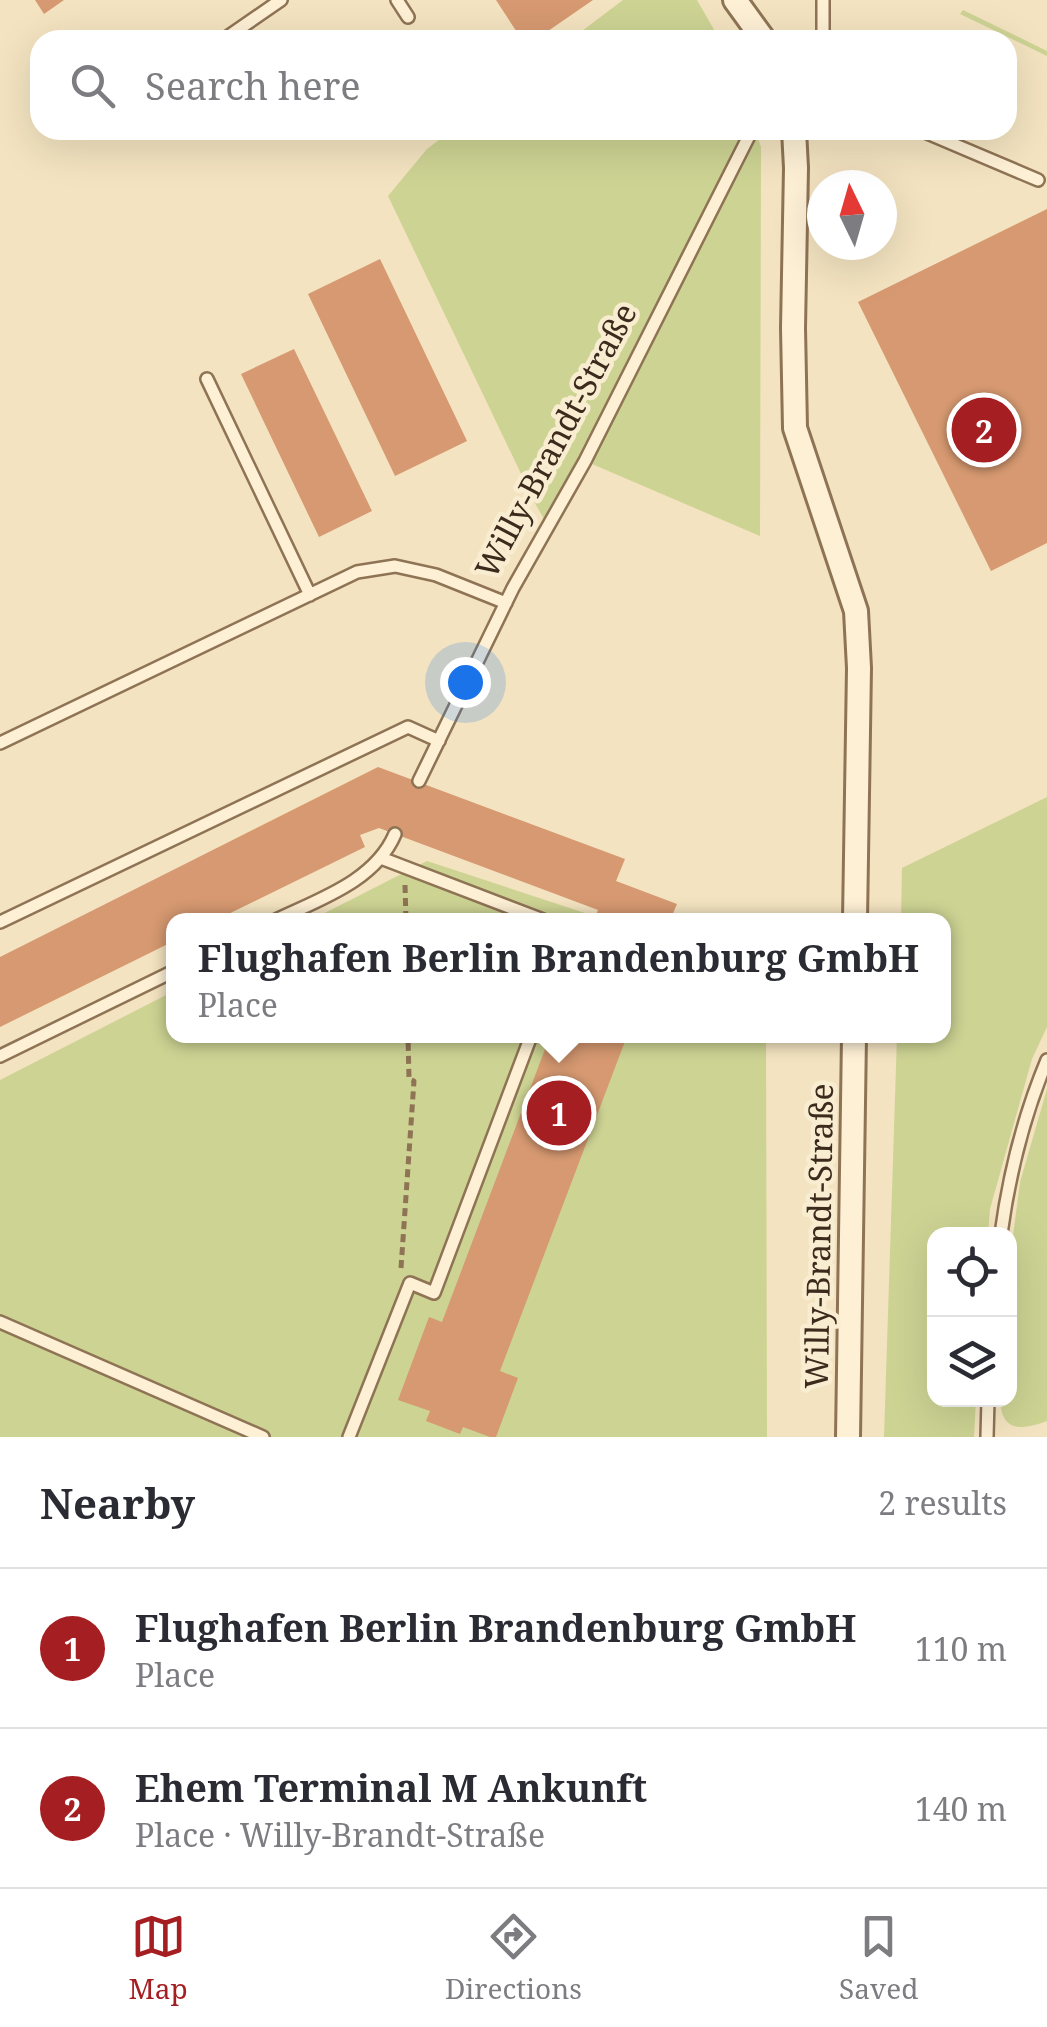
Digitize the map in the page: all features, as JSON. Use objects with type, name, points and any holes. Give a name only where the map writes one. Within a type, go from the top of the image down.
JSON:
[{"type":"street","points":[[736,0],[757,30]]},
{"type":"street","points":[[795,140],[795,428],[856,611],[856,913]]},
{"type":"street","name":"Willy-Brandt-Straße","points":[[848,1437],[854,1043]]},
{"type":"lane","points":[[238,30],[281,0]]},
{"type":"lane","points":[[397,0],[408,17]]},
{"type":"lane","points":[[823,0],[823,30]]},
{"type":"lane","name":"Willy-Brandt-Straße","points":[[418,781],[747,140]]},
{"type":"lane","points":[[944,140],[1038,180]]},
{"type":"lane","points":[[207,379],[310,595]]},
{"type":"lane","points":[[0,744],[358,572],[395,566],[436,575],[506,603]]},
{"type":"lane","points":[[0,922],[408,727],[438,740]]},
{"type":"lane","points":[[291,913],[353,883],[381,858],[395,834]]},
{"type":"lane","points":[[381,858],[524,913]]},
{"type":"lane","points":[[0,1056],[166,975]]},
{"type":"lane","points":[[349,1437],[410,1283],[434,1293],[528,1043]]},
{"type":"lane","points":[[1002,1227],[1030,1100],[1047,1060]]},
{"type":"lane","points":[[0,1322],[263,1437]]},
{"type":"lane","points":[[987,1437],[988,1407]]},
{"type":"path","points":[[405,867],[406,913]]},
{"type":"path","points":[[408,1043],[408,1079],[414,1080],[400,1272],[410,1283]]},
{"type":"green space","points":[[623,0],[697,0],[714,30],[583,30]]},
{"type":"green space","points":[[963,10],[1004,30],[993,30],[960,14]]},
{"type":"green space","points":[[1017,36],[1047,51],[1047,56],[1017,42]]},
{"type":"green space","points":[[439,140],[759,140],[760,536],[585,461],[548,526],[388,196]]},
{"type":"green space","points":[[1047,797],[1047,1027],[1032,1059],[990,1209],[989,1227],[927,1227],[927,1407],[976,1407],[974,1437],[884,1437],[897,1043],[951,1043],[951,913],[901,913],[902,868]]},
{"type":"green space","points":[[427,861],[585,913],[325,913]]},
{"type":"green space","points":[[166,995],[166,1043],[766,1043],[767,1437],[0,1437],[0,1080]]},
{"type":"green space","points":[[1047,1089],[1047,1421],[1022,1427],[1009,1424],[1001,1407],[1017,1407],[1014,1227],[1020,1182]]},
{"type":"building","points":[[35,0],[64,0],[44,14]]},
{"type":"building","points":[[496,0],[593,0],[550,30],[516,30]]},
{"type":"building","points":[[1047,209],[1047,543],[991,571],[858,302]]},
{"type":"building","points":[[380,259],[467,441],[395,476],[308,294]]},
{"type":"building","points":[[294,349],[372,511],[319,537],[241,374]]},
{"type":"building","points":[[378,767],[625,859],[616,881],[677,904],[673,913],[597,913],[598,910],[379,828],[360,835],[365,847],[230,913],[166,913],[166,945],[0,1027],[0,957]]},
{"type":"building","points":[[547,1043],[624,1043],[500,1371],[518,1378],[496,1437],[463,1427],[460,1434],[426,1421],[430,1411],[398,1400],[429,1317],[442,1322]]},
{"type":"place","name":"Ehem Terminal M Ankunft","points":[[984,430]]},
{"type":"place","name":"Flughafen Berlin Brandenburg GmbH","points":[[559,1113]]}]
